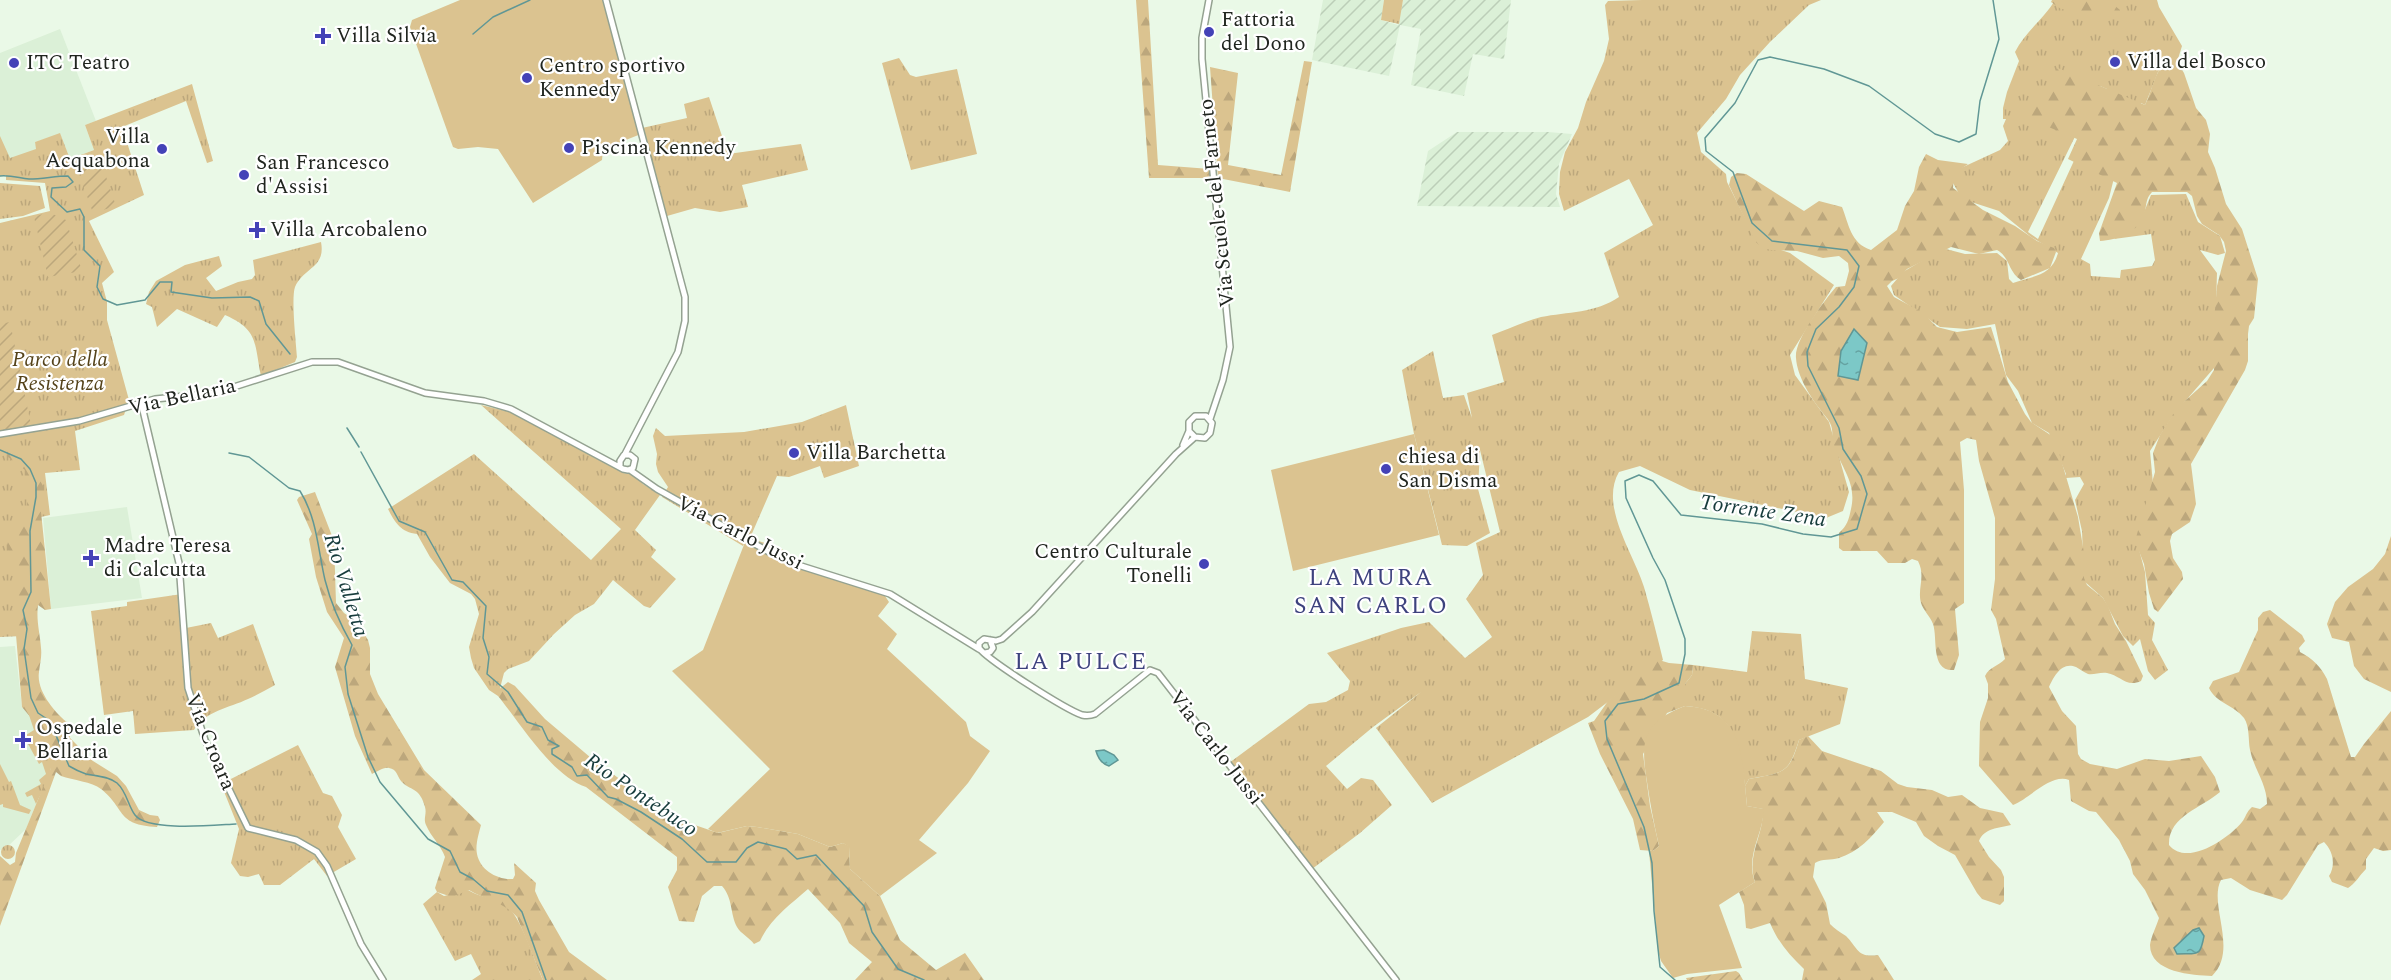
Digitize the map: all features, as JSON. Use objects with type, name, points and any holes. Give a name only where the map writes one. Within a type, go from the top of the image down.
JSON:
[{"type":"street","points":[[606,0],[685,297],[685,321],[678,352],[623,456],[620,466]]},
{"type":"street","name":"Via Scuole del Farneto","points":[[1209,0],[1202,59],[1230,347],[1223,380],[1210,419]]},
{"type":"street","name":"Via Bellaria","points":[[0,435],[80,421],[141,402],[215,393],[318,361],[338,362],[425,393],[484,401],[511,409],[605,459]]},
{"type":"street","name":"Via Croara","points":[[141,402],[179,563],[188,688],[206,740],[248,828],[296,840],[317,852],[327,866],[361,944],[383,980]]},
{"type":"street","name":"Via Scuole del Farneto","points":[[1203,415],[1214,403]]},
{"type":"street","points":[[1182,447],[1191,419],[1203,415],[1210,419],[1212,425],[1210,433],[1203,438],[1195,437],[1189,431]]},
{"type":"street","points":[[605,459],[630,470],[635,461],[632,448],[635,433]]},
{"type":"street","points":[[969,643],[986,638],[998,640],[1006,636],[1032,612],[1182,447],[1195,437]]},
{"type":"street","points":[[605,459],[630,455],[635,461]]},
{"type":"street","name":"Via Carlo Jussi","points":[[635,461],[643,478]]},
{"type":"street","name":"Via Carlo Jussi","points":[[630,470],[657,489],[769,552],[798,565],[890,594],[1050,697],[1085,716],[1095,714],[1150,670],[1158,673],[1396,980]]},
{"type":"street","points":[[990,640],[993,649],[992,660]]},
{"type":"street","points":[[980,641],[982,652],[993,649],[998,640]]},
{"type":"shaded area","points":[[1323,0],[1384,0],[1381,20],[1398,25],[1403,0],[1511,0],[1504,59],[1473,54],[1464,96],[1411,85],[1421,29],[1400,25],[1389,76],[1312,60]]},
{"type":"shaded area","points":[[60,29],[96,121],[85,125],[94,150],[70,159],[60,134],[35,142],[37,149],[5,162],[0,149],[0,53]]},
{"type":"shaded area","points":[[1457,132],[1572,134],[1559,164],[1556,194],[1560,207],[1417,206],[1428,151]]},
{"type":"shaded area","name":"Madre Teresa di Calcutta","points":[[127,507],[142,598],[51,609],[43,518]]},
{"type":"shaded area","name":"Ospedale Bellaria","points":[[15,646],[22,707],[31,715],[51,768],[26,829],[7,847],[0,850],[0,647]]},
{"type":"green space","name":"Centro sportivo Kennedy","points":[[460,0],[604,0],[641,134],[603,149],[602,160],[533,203],[498,149],[453,147],[410,27],[412,20]]},
{"type":"green space","points":[[1136,0],[1148,0],[1158,165],[1210,169],[1211,178],[1149,178]]},
{"type":"green space","points":[[1384,0],[1403,0],[1399,24],[1381,20]]},
{"type":"green space","points":[[1821,0],[1809,5],[1770,42],[1740,75],[1726,99],[1697,133],[1701,152],[1726,174],[1727,182],[1757,242],[1790,253],[1834,285],[1790,355],[1795,375],[1829,422],[1849,492],[1843,511],[1826,518],[1690,490],[1640,466],[1619,472],[1614,485],[1615,515],[1644,587],[1663,660],[1588,717],[1432,803],[1376,728],[1421,692],[1373,727],[1326,766],[1347,789],[1361,778],[1373,780],[1392,805],[1360,833],[1308,872],[1225,766],[1309,704],[1326,702],[1348,690],[1350,681],[1327,653],[1401,628],[1429,622],[1465,658],[1492,637],[1466,599],[1483,575],[1476,543],[1500,532],[1480,450],[1478,489],[1490,533],[1467,546],[1442,545],[1414,434],[1402,370],[1433,351],[1443,398],[1464,395],[1472,418],[1467,393],[1504,382],[1492,335],[1541,317],[1601,306],[1619,297],[1604,253],[1653,225],[1629,179],[1564,211],[1559,194],[1560,172],[1565,152],[1578,128],[1586,102],[1604,61],[1609,39],[1605,5],[1608,1]]},
{"type":"green space","points":[[2052,0],[2108,0],[2120,10],[2120,17],[2061,9],[2051,2]]},
{"type":"green space","points":[[2055,0],[2157,0],[2182,46],[2177,62],[2170,62],[2158,72],[2145,105],[2141,103],[2119,158],[2109,198],[2081,259],[2090,264],[2091,276],[2120,278],[2121,270],[2152,266],[2155,260],[2151,234],[2114,239],[2142,217],[2151,195],[2186,194],[2198,222],[2220,236],[2225,253],[2218,255],[2200,250],[2217,273],[2214,368],[2174,414],[2150,451],[2153,484],[2137,542],[2145,572],[2148,615],[2155,623],[2152,640],[2168,670],[2155,680],[2148,671],[2140,639],[2133,646],[2123,636],[2103,598],[2084,581],[2082,531],[2075,500],[2084,484],[2080,477],[2066,478],[2049,433],[2032,423],[2018,391],[2006,375],[1995,324],[1967,329],[1940,327],[1894,295],[1891,286],[1903,272],[1946,249],[1965,254],[1997,253],[2007,261],[2009,279],[2013,283],[2041,274],[2055,261],[2058,253],[2031,237],[1999,211],[1962,199],[1948,174],[2000,150],[2008,141],[2003,126],[2006,119],[2003,119],[2003,108],[2019,61],[2015,52]],"holes":[[[2100,86],[2107,89],[2038,239],[2028,232]]]},
{"type":"green space","points":[[899,58],[910,75],[916,77],[957,69],[977,154],[911,170],[882,63]]},
{"type":"green space","points":[[1304,61],[1312,62],[1290,192],[1218,178],[1210,67],[1238,73],[1228,165],[1281,175]]},
{"type":"green space","points":[[2170,61],[2177,62],[2184,73],[2196,108],[2206,120],[2210,134],[2208,152],[2226,204],[2242,229],[2258,279],[2254,318],[2249,326],[2248,361],[2245,370],[2191,464],[2196,504],[2190,522],[2172,534],[2170,541],[2173,558],[2182,572],[2183,579],[2158,612],[2154,609],[2144,564],[2135,541],[2155,472],[2153,453],[2160,435],[2177,408],[2207,381],[2214,370],[2212,344],[2217,286],[2226,251],[2224,242],[2219,235],[2202,224],[2197,216],[2192,196],[2187,192],[2152,192],[2137,227],[2120,237],[2100,241],[2099,233],[2117,183],[2068,159],[2077,139],[2020,115],[2038,101],[2058,68],[2145,105],[2157,74]]},
{"type":"green space","name":"Parco della Resistenza","points":[[192,84],[213,161],[207,163],[186,101],[122,127],[144,195],[89,221],[114,272],[102,283],[107,302],[107,320],[129,400],[124,415],[75,431],[80,470],[45,473],[50,515],[41,517],[23,636],[0,637],[0,223],[50,211],[45,183],[6,180],[6,175],[0,176],[0,136],[10,158],[36,149],[35,142],[60,133],[70,159],[94,150],[85,125]]},
{"type":"green space","points":[[709,97],[728,154],[801,144],[808,170],[742,185],[748,207],[720,212],[695,208],[667,216],[662,211],[642,128],[687,118],[684,104]]},
{"type":"green space","points":[[98,153],[116,206],[93,213],[76,165]]},
{"type":"green space","points":[[1926,154],[1938,160],[1968,164],[1954,174],[1953,188],[1983,210],[2015,226],[2037,241],[2054,248],[2056,252],[2050,268],[2021,280],[1997,250],[1979,254],[1951,247],[1907,269],[1887,286],[1894,297],[1922,312],[1937,327],[1957,332],[1991,327],[2008,382],[2025,414],[2031,422],[2052,436],[2057,446],[2078,517],[2084,553],[2084,578],[2087,585],[2103,598],[2108,606],[2143,676],[2141,681],[2131,683],[2112,674],[2088,674],[2071,666],[2063,668],[2056,674],[2049,687],[2062,711],[2076,726],[2078,754],[2081,759],[2090,764],[2117,769],[2145,759],[2169,761],[2201,756],[2215,777],[2220,792],[2180,820],[2170,835],[2169,845],[2177,851],[2196,852],[2217,843],[2236,829],[2252,807],[2260,809],[2267,804],[2266,797],[2252,757],[2244,718],[2216,697],[2209,688],[2213,681],[2239,672],[2258,630],[2258,618],[2263,612],[2270,610],[2302,635],[2305,641],[2299,648],[2300,652],[2316,663],[2325,675],[2351,757],[2355,757],[2391,711],[2391,850],[2383,851],[2374,848],[2366,859],[2366,869],[2348,888],[2332,882],[2329,876],[2333,858],[2324,842],[2318,845],[2282,900],[2250,890],[2231,878],[2221,880],[2218,901],[2223,953],[2220,965],[2212,976],[2174,971],[2157,962],[2150,945],[2159,918],[2145,890],[2133,874],[2130,861],[2119,840],[2096,812],[2089,811],[2071,801],[2069,780],[2055,780],[2048,783],[2013,805],[1979,766],[1980,722],[1988,698],[1988,684],[1985,676],[2005,659],[1996,619],[1991,610],[1995,579],[1995,518],[1979,461],[1976,440],[1967,438],[1960,442],[1964,490],[1964,603],[1955,609],[1959,655],[1954,670],[1941,666],[1938,660],[1933,624],[1921,603],[1921,572],[1918,561],[1912,559],[1905,563],[1888,563],[1877,551],[1843,551],[1839,548],[1839,533],[1847,522],[1851,509],[1852,492],[1834,445],[1831,426],[1804,384],[1796,358],[1800,341],[1818,311],[1836,287],[1845,286],[1849,271],[1848,263],[1839,256],[1823,258],[1797,251],[1762,248],[1755,241],[1729,185],[1731,177],[1737,173],[1746,174],[1804,211],[1819,201],[1842,207],[1854,238],[1871,250],[1897,230],[1905,206],[1914,191],[1919,167]]},
{"type":"green space","points":[[0,183],[40,186],[45,208],[23,216],[0,219]]},
{"type":"green space","points":[[48,212],[66,220],[82,271],[48,277],[34,217]]},
{"type":"green space","points":[[321,242],[320,257],[295,287],[297,357],[295,362],[261,376],[253,339],[244,326],[225,315],[217,327],[177,309],[157,327],[152,307],[146,304],[149,292],[156,281],[185,265],[219,256],[222,266],[206,278],[216,291],[252,279],[255,275],[253,260]]},
{"type":"green space","points":[[10,322],[31,425],[0,430],[0,324]]},
{"type":"green space","points":[[481,405],[514,413],[597,459],[615,465],[623,473],[633,474],[660,495],[635,530],[656,550],[651,557],[676,579],[650,608],[644,606],[613,580],[594,604],[575,615],[529,661],[508,669],[504,673],[498,696],[489,690],[474,668],[471,658],[469,647],[479,614],[475,599],[471,594],[450,583],[430,557],[417,534],[399,526],[388,509],[474,454],[591,560],[621,529]]},
{"type":"green space","points":[[846,405],[859,466],[824,478],[820,466],[789,477],[777,476],[750,538],[747,537],[743,546],[662,497],[668,487],[658,472],[656,464],[657,454],[653,436],[656,428],[665,436],[744,432],[802,422]]},
{"type":"green space","points":[[1414,434],[1439,535],[1293,571],[1271,470]]},
{"type":"green space","points":[[5,447],[32,463],[42,480],[44,490],[41,512],[51,609],[45,610],[38,605],[41,651],[40,687],[53,708],[69,724],[70,738],[93,761],[117,776],[126,786],[139,810],[158,816],[160,820],[157,827],[134,823],[123,815],[101,789],[61,776],[56,772],[0,926],[0,856],[10,865],[15,862],[16,853],[51,768],[51,749],[42,731],[22,707],[15,623],[11,615],[16,601],[8,594],[17,583],[7,546],[9,538],[23,525],[28,499],[25,470],[8,457]]},
{"type":"green space","points":[[315,492],[334,541],[336,603],[344,613],[357,622],[368,640],[370,674],[378,694],[424,770],[481,825],[477,850],[479,860],[485,869],[495,876],[513,879],[514,863],[536,883],[535,891],[539,900],[569,952],[607,980],[543,980],[517,917],[512,912],[469,890],[452,897],[437,892],[435,888],[445,857],[426,825],[423,801],[418,793],[404,784],[392,769],[385,768],[372,774],[355,736],[335,667],[344,638],[327,612],[316,577],[309,539],[312,534],[297,500],[299,497]]},
{"type":"green space","points":[[2391,536],[2391,692],[2364,679],[2354,666],[2349,642],[2332,638],[2327,624],[2335,602],[2348,587],[2373,569],[2385,554]]},
{"type":"green space","points":[[747,537],[780,548],[809,567],[879,587],[889,602],[878,616],[897,634],[887,649],[966,722],[970,736],[990,751],[968,783],[919,840],[937,853],[880,896],[850,869],[849,847],[843,843],[830,847],[798,834],[757,827],[747,826],[717,833],[708,829],[770,769],[672,671],[703,650]]},
{"type":"green space","points":[[182,594],[186,628],[211,623],[218,638],[253,624],[275,685],[211,714],[204,718],[194,730],[135,734],[133,711],[104,715],[91,611],[127,606],[127,602]]},
{"type":"green space","points":[[1752,631],[1801,634],[1805,679],[1848,688],[1840,724],[1799,740],[1788,766],[1777,773],[1749,779],[1745,786],[1737,743],[1732,731],[1715,714],[1685,706],[1685,684],[1692,675],[1693,665],[1747,672]]},
{"type":"green space","points":[[1652,658],[1669,663],[1693,665],[1692,675],[1685,684],[1685,706],[1667,713],[1643,754],[1650,806],[1659,846],[1653,851],[1640,850],[1633,819],[1600,754],[1588,723],[1594,721],[1608,701],[1630,684],[1644,660]]},
{"type":"green space","points":[[508,682],[515,686],[545,719],[597,763],[654,803],[692,824],[718,833],[747,826],[757,827],[798,834],[830,847],[843,843],[849,846],[850,869],[880,896],[900,940],[936,970],[965,953],[984,980],[855,980],[872,962],[849,943],[840,923],[808,889],[781,912],[760,941],[754,944],[737,927],[728,896],[722,886],[714,886],[702,896],[694,922],[679,921],[668,887],[677,870],[677,857],[586,787],[561,772],[549,760],[498,696],[498,690]]},
{"type":"green space","points":[[1685,706],[1705,709],[1719,716],[1730,727],[1741,754],[1747,806],[1764,809],[1753,854],[1752,872],[1755,882],[1719,905],[1742,968],[1687,974],[1673,978],[1661,961],[1658,951],[1649,851],[1659,846],[1649,798],[1644,755],[1648,734],[1653,726],[1671,712]]},
{"type":"green space","points":[[28,712],[46,738],[52,760],[49,777],[36,804],[32,795],[27,797],[25,793],[41,784],[39,780],[46,774],[42,762],[39,764],[27,742],[29,741],[26,735],[34,730]]},
{"type":"green space","points":[[1808,736],[1822,751],[1881,771],[1898,784],[1907,787],[1932,790],[1948,797],[1962,795],[1980,808],[2003,813],[2011,825],[1984,833],[1979,841],[2004,877],[2004,901],[2000,905],[1982,899],[1955,855],[1924,836],[1916,822],[1892,812],[1877,812],[1884,822],[1852,852],[1839,858],[1815,863],[1813,877],[1826,903],[1830,924],[1846,936],[1862,953],[1871,956],[1878,955],[1894,980],[1802,980],[1804,969],[1784,948],[1770,923],[1751,929],[1746,928],[1744,905],[1739,892],[1755,882],[1753,863],[1763,819],[1763,809],[1747,806],[1745,786],[1749,779],[1783,770],[1792,760],[1799,740]]},
{"type":"green space","points":[[298,745],[323,793],[332,796],[342,815],[338,827],[356,859],[327,876],[314,859],[280,885],[264,885],[259,874],[248,877],[240,876],[231,863],[239,829],[221,784]]},
{"type":"green space","points":[[0,764],[9,782],[11,781],[20,805],[31,810],[29,814],[3,807],[3,804],[0,805]]},
{"type":"green space","points":[[5,845],[11,845],[15,852],[11,859],[5,859],[1,855],[1,849]]},
{"type":"green space","points":[[468,890],[504,904],[510,909],[521,927],[543,980],[472,980],[481,974],[471,954],[455,961],[423,904],[437,892],[444,896]]},
{"type":"green space","points":[[1736,971],[1743,980],[1687,980],[1686,978]]},
{"type":"water","points":[[1854,329],[1867,343],[1858,380],[1838,376],[1841,351]]},
{"type":"water","points":[[1104,750],[1118,760],[1109,766],[1104,764],[1096,751]]},
{"type":"water","points":[[2199,928],[2204,936],[2199,951],[2194,954],[2177,954],[2174,948],[2193,930]]},
{"type":"waterway","points":[[473,34],[493,17],[530,0]]},
{"type":"waterway","name":"Torrente Zena","points":[[1675,980],[1660,967],[1652,863],[1644,827],[1607,739],[1605,721],[1618,704],[1644,699],[1679,683],[1685,654],[1685,639],[1665,580],[1626,498],[1625,481],[1639,475],[1653,481],[1681,515],[1762,524],[1803,534],[1831,537],[1857,529],[1867,494],[1861,476],[1843,449],[1839,428],[1808,366],[1807,352],[1816,329],[1839,307],[1854,287],[1859,266],[1847,250],[1772,241],[1752,223],[1733,172],[1706,151],[1705,138],[1735,103],[1758,60],[1770,57],[1824,69],[1869,86],[1935,134],[1959,142],[1976,134],[1980,101],[1999,39],[1993,0]]},
{"type":"waterway","name":"Rio Pontebuco","points":[[0,176],[29,179],[68,176],[73,182],[66,187],[52,188],[51,197],[67,212],[80,209],[84,217],[84,250],[100,266],[97,287],[103,299],[117,305],[145,300],[160,282],[172,282],[171,292],[212,298],[250,297],[259,301],[266,324],[290,354]]},
{"type":"waterway","name":"Rio Pontebuco","points":[[347,428],[359,447]]},
{"type":"waterway","points":[[0,450],[21,459],[30,469],[36,483],[30,531],[31,592],[23,610],[27,629],[24,649],[31,698],[38,713],[50,721],[69,766],[117,783],[135,815],[153,824],[167,826],[236,824]]},
{"type":"waterway","name":"Rio Pontebuco","points":[[361,452],[399,521],[425,532],[452,580],[463,582],[486,606],[483,638],[489,657],[487,674],[508,692],[527,722],[542,727],[548,740],[559,746],[552,749],[552,754],[572,767],[577,776],[587,775],[608,797],[641,812],[682,839],[707,862],[736,862],[747,848],[758,842],[786,849],[797,859],[816,855],[864,906],[872,932],[898,969],[924,980]]},
{"type":"waterway","name":"Rio Valletta","points":[[229,453],[249,457],[289,488],[300,491],[314,523],[330,597],[352,645],[345,667],[348,694],[368,757],[380,782],[428,839],[450,851],[460,872],[487,891],[508,895],[522,912],[546,980]]},
{"type":"place","name":"Fattoria del Dono","points":[[1209,32]]},
{"type":"place","name":"Villa Silvia","points":[[323,36]]},
{"type":"place","name":"Villa del Bosco","points":[[2115,62]]},
{"type":"place","name":"ITC Teatro","points":[[14,63]]},
{"type":"place","name":"Centro sportivo Kennedy","points":[[527,78]]},
{"type":"place","name":"Piscina Kennedy","points":[[569,148]]},
{"type":"place","name":"Villa Acquabona","points":[[162,149]]},
{"type":"place","name":"San Francesco d'Assisi","points":[[244,175]]},
{"type":"place","name":"Villa Arcobaleno","points":[[257,230]]},
{"type":"place","name":"Villa Barchetta","points":[[794,453]]},
{"type":"place","name":"chiesa di San Disma","points":[[1386,469]]},
{"type":"place","name":"Madre Teresa di Calcutta","points":[[91,558]]},
{"type":"place","name":"Centro Culturale Tonelli","points":[[1204,564]]},
{"type":"place","name":"Ospedale Bellaria","points":[[23,740]]},
{"type":"district","name":"LA MURA SAN CARLO","points":[[1371,592]]},
{"type":"district","name":"LA PULCE","points":[[1081,662]]}]
